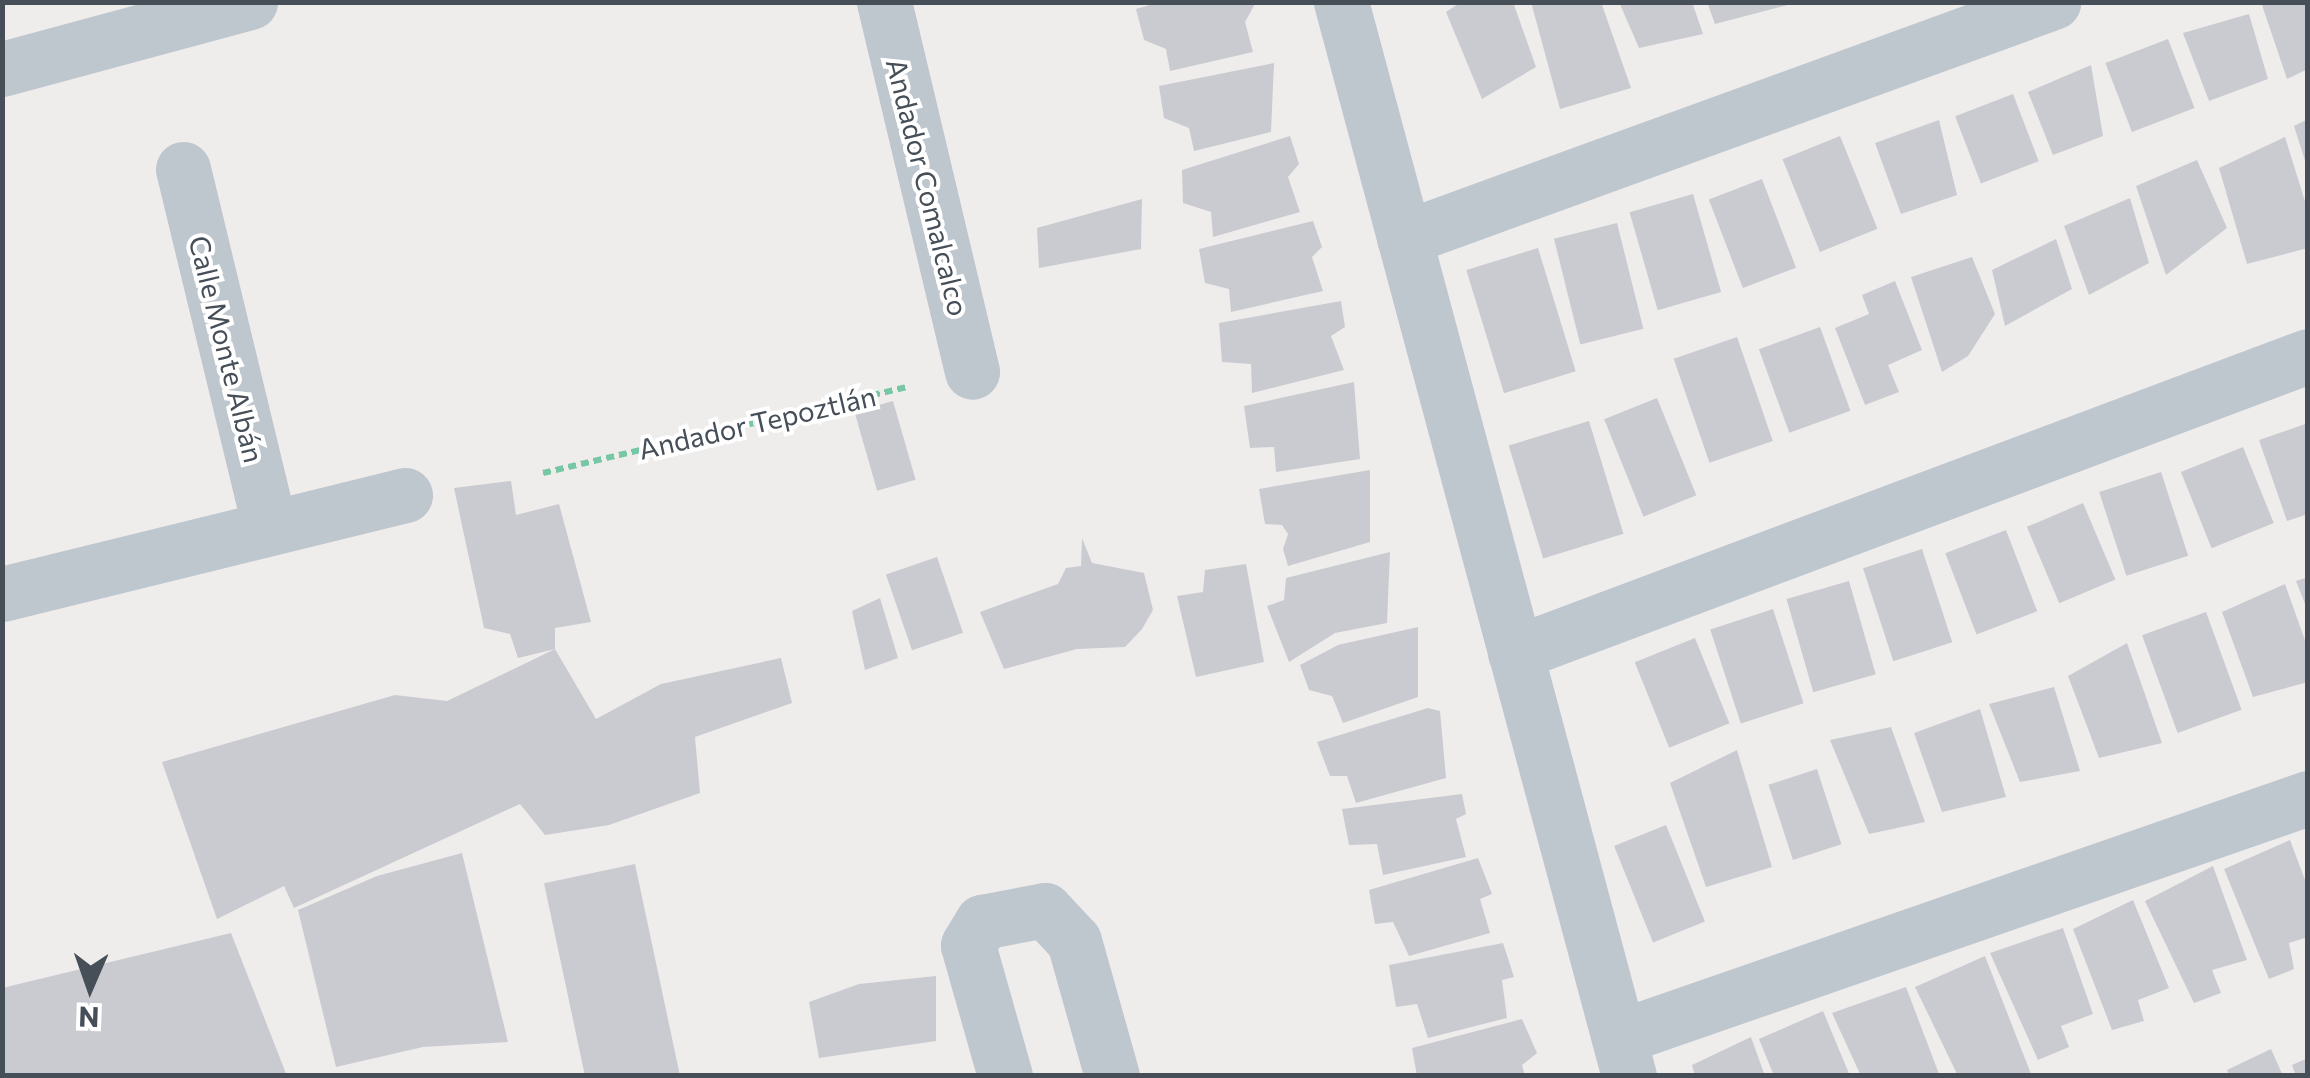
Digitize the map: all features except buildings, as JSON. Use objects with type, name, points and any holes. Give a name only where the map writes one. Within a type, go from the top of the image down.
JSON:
[{"type":"street","points":[[2,69],[160,15],[250,2]]},
{"type":"street","name":"Andador Comalcalco","points":[[884,2],[972,372]]},
{"type":"street","points":[[1341,2],[1624,1056],[2308,798]]},
{"type":"street","points":[[1404,238],[2053,2]]},
{"type":"street","name":"Calle Monte Albán","points":[[183,170],[270,528]]},
{"type":"street","points":[[1515,652],[2308,356]]},
{"type":"street","points":[[2,594],[405,495]]},
{"type":"street","points":[[1005,1076],[968,945],[982,922],[1046,910],[1074,941],[1112,1076]]},
{"type":"path","name":"Andador Tepoztlán","points":[[543,473],[972,372]]}]
